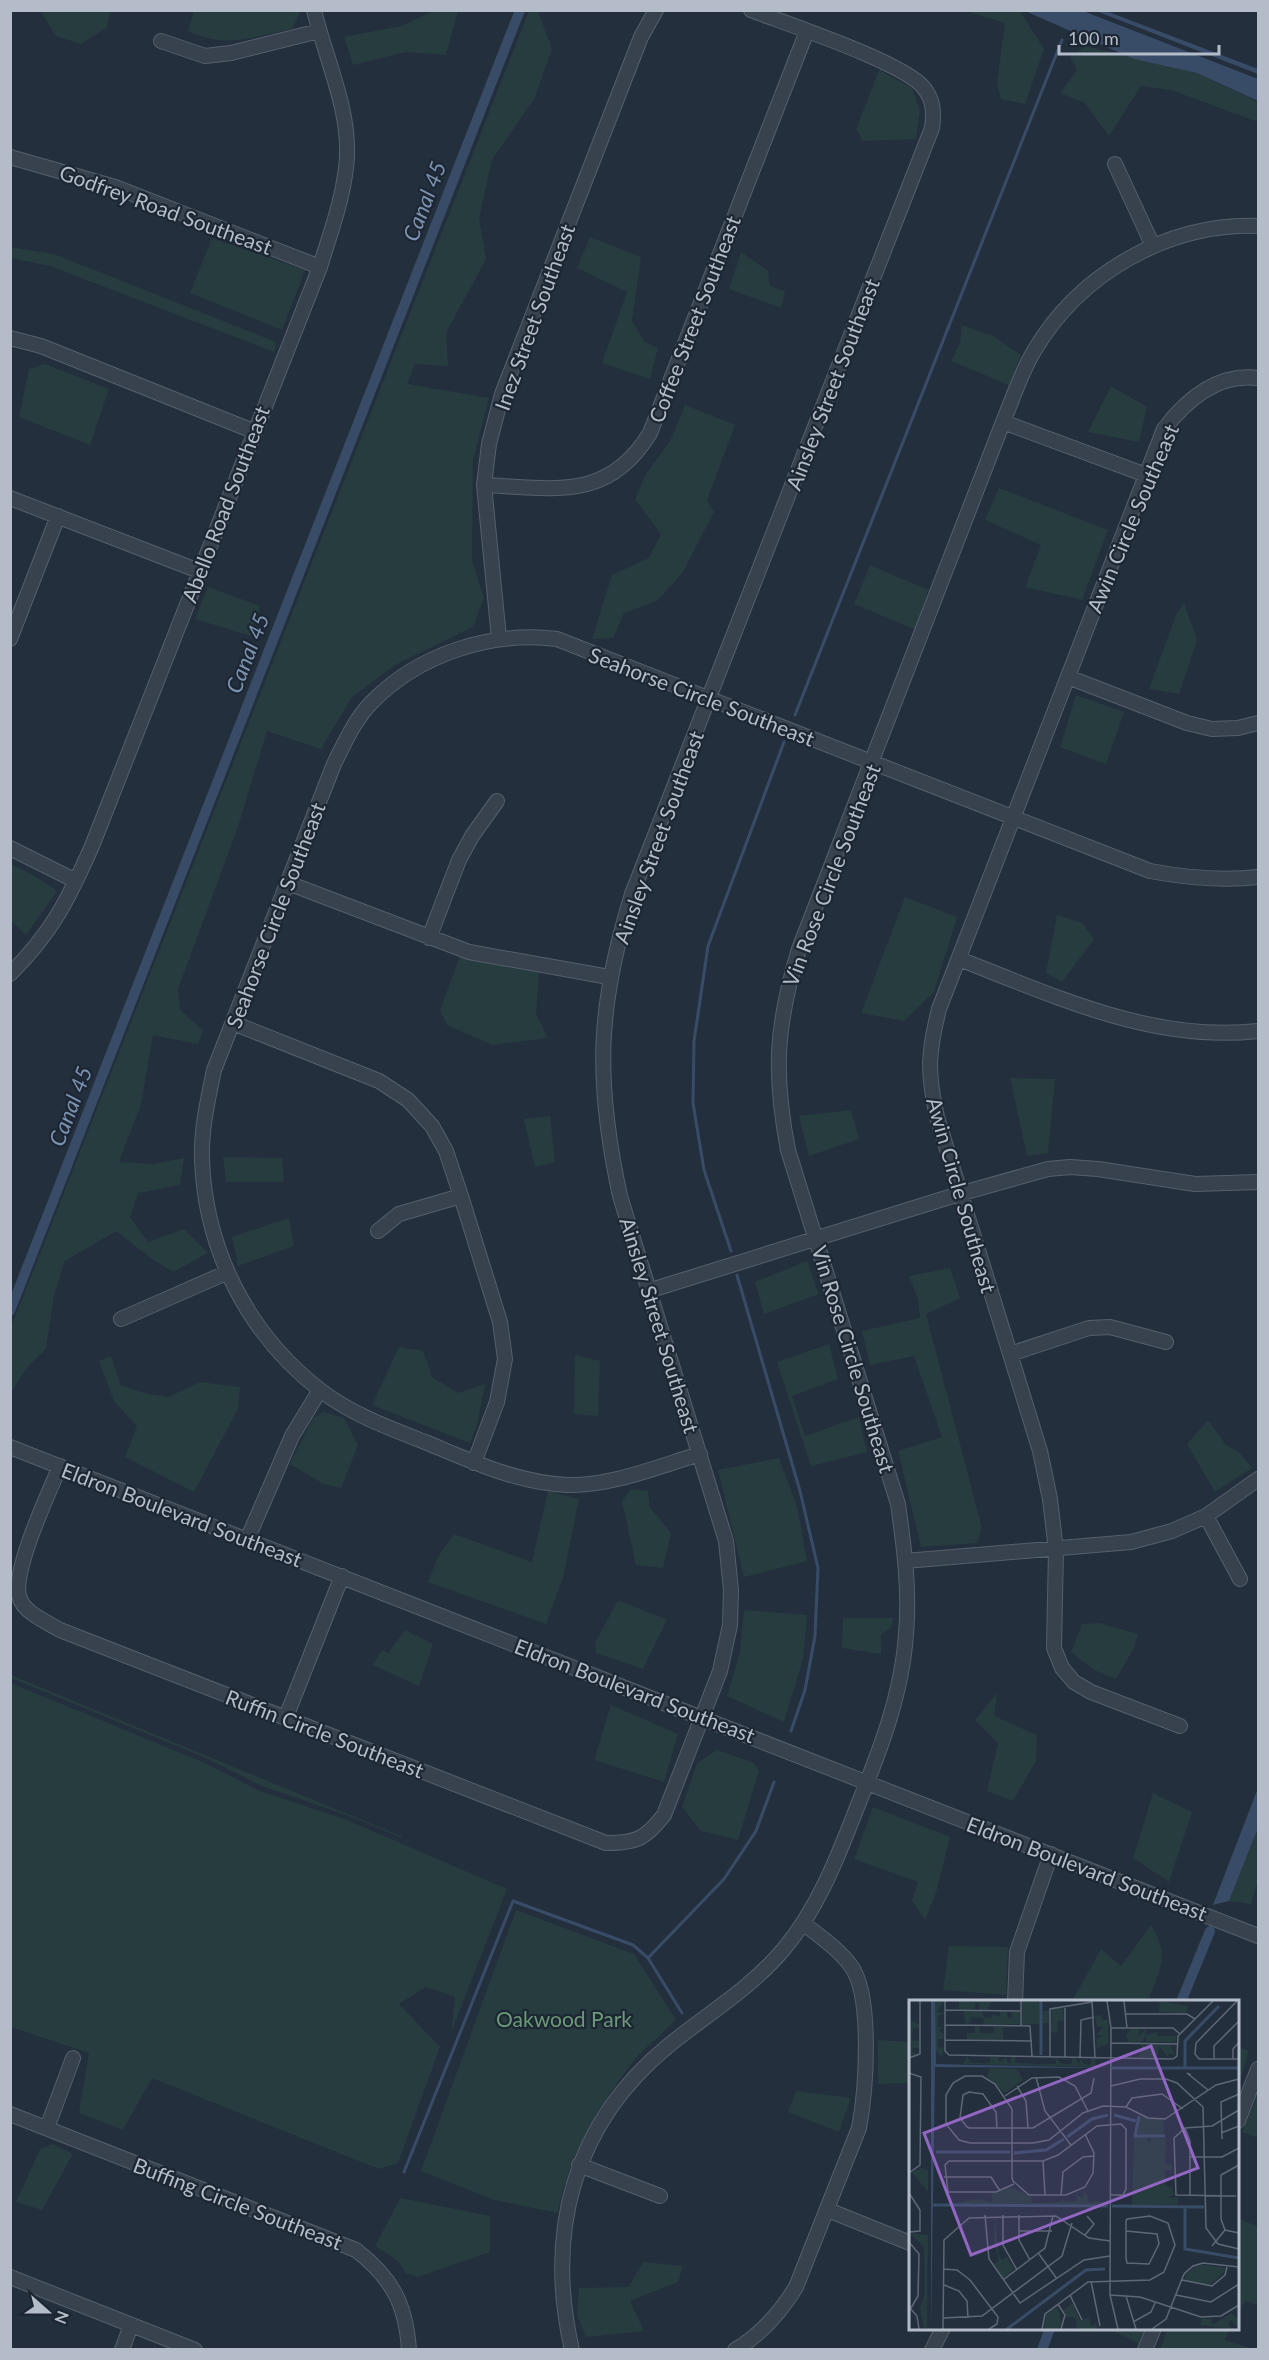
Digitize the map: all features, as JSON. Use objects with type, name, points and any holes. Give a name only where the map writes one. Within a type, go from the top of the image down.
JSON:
[{"type":"street","name":"Abello Road Southeast","points":[[10,974],[27,957],[62,911],[76,881],[320,267],[338,210],[347,166],[344,115],[314,10]]},
{"type":"street","name":"Inez Street Southeast","points":[[499,638],[484,485],[489,444],[502,394],[641,37],[656,10]]},
{"type":"street","points":[[752,10],[807,32]]},
{"type":"street","points":[[161,40],[205,56],[231,53],[319,31]]},
{"type":"street","name":"Coffee Street Southeast","points":[[484,485],[563,488],[592,483],[617,471],[637,453],[654,422],[807,32]]},
{"type":"street","name":"Ainsley Street Southeast","points":[[702,1716],[720,1671],[730,1625],[731,1590],[726,1542],[620,1196],[608,1140],[601,1074],[609,977],[632,894],[932,128],[934,111],[925,88],[903,70],[807,32]]},
{"type":"street","name":"Godfrey Road Southeast","points":[[10,157],[116,187],[320,267]]},
{"type":"street","points":[[1115,164],[1153,246]]},
{"type":"street","name":"Vin Rose Circle Southeast","points":[[572,2349],[564,2318],[563,2233],[569,2196],[579,2165],[608,2111],[633,2079],[668,2046],[750,1985],[783,1950],[803,1923],[834,1866],[867,1782],[893,1710],[903,1656],[906,1634],[905,1561],[898,1504],[818,1240],[788,1150],[779,1106],[778,1052],[784,1000],[799,949],[873,763],[1003,422],[1033,352],[1052,324],[1082,291],[1115,266],[1153,246],[1187,235],[1225,227],[1258,226]]},
{"type":"street","points":[[10,338],[41,346],[253,431]]},
{"type":"street","name":"Awin Circle Southeast","points":[[1180,1726],[1091,1692],[1074,1682],[1062,1668],[1054,1648],[1056,1550],[1050,1499],[1040,1451],[959,1194],[928,1077],[930,1047],[939,1009],[1164,429],[1198,393],[1224,380],[1258,378]]},
{"type":"street","points":[[1003,422],[1146,476]]},
{"type":"street","points":[[10,498],[199,571]]},
{"type":"street","points":[[10,639],[58,516]]},
{"type":"street","name":"Seahorse Circle Southeast","points":[[700,1454],[616,1478],[570,1485],[534,1481],[474,1462],[359,1414],[320,1390],[264,1334],[226,1273],[214,1236],[205,1196],[202,1158],[204,1117],[214,1070],[342,748],[350,732],[372,702],[416,668],[449,652],[499,638],[531,636],[557,639],[1014,818]]},
{"type":"street","points":[[1068,677],[1187,723],[1212,729],[1238,728],[1258,723]]},
{"type":"street","points":[[429,938],[459,860],[472,836],[497,801]]},
{"type":"street","points":[[1014,818],[1150,871],[1184,878],[1216,880],[1258,877]]},
{"type":"street","points":[[10,849],[76,881]]},
{"type":"street","points":[[288,883],[469,952],[609,977]]},
{"type":"street","points":[[959,959],[1096,1012],[1137,1023],[1203,1032],[1258,1031]]},
{"type":"street","points":[[233,1023],[379,1081],[408,1100],[432,1126],[446,1151],[500,1322],[505,1359],[497,1402],[474,1462]]},
{"type":"street","points":[[648,1291],[818,1240],[959,1194],[1048,1169],[1070,1167],[1195,1184],[1258,1182]]},
{"type":"street","points":[[378,1231],[399,1214],[461,1196]]},
{"type":"street","points":[[121,1319],[226,1273]]},
{"type":"street","points":[[1010,1354],[1089,1328],[1110,1327],[1166,1342]]},
{"type":"street","points":[[247,1540],[286,1446],[320,1390]]},
{"type":"street","name":"Eldron Boulevard Southeast","points":[[10,1447],[702,1716],[1258,1936]]},
{"type":"street","name":"Ruffin Circle Southeast","points":[[60,1466],[21,1565],[17,1585],[20,1600],[36,1616],[60,1630],[606,1843],[630,1843],[649,1833],[664,1815],[702,1716]]},
{"type":"street","points":[[905,1561],[1131,1542],[1172,1531],[1206,1516],[1258,1479]]},
{"type":"street","points":[[1206,1516],[1239,1579]]},
{"type":"street","points":[[286,1717],[342,1576]]},
{"type":"street","points":[[1015,2000],[1017,1952],[1051,1854]]},
{"type":"street","points":[[735,2349],[766,2327],[782,2311],[796,2287],[859,2128],[862,2109],[865,2006],[861,1984],[852,1967],[803,1923]]},
{"type":"street","points":[[47,2128],[73,2058]]},
{"type":"street","points":[[1239,2118],[1258,2069]]},
{"type":"street","name":"Buffing Circle Southeast","points":[[10,2114],[357,2250],[378,2267],[392,2285],[402,2308],[409,2349]]},
{"type":"street","points":[[579,2165],[660,2196]]},
{"type":"street","points":[[828,2210],[909,2243]]},
{"type":"street","points":[[10,2277],[195,2349]]},
{"type":"street","points":[[122,2349],[131,2325]]},
{"type":"street","points":[[932,2349],[942,2330]]},
{"type":"street","points":[[1145,2349],[1153,2330]]},
{"type":"green space","points":[[301,10],[292,29],[240,40],[215,39],[188,31],[194,11]]},
{"type":"green space","points":[[41,11],[110,11],[107,27],[81,44],[56,36]]},
{"type":"green space","points":[[434,11],[458,11],[446,55],[407,52],[353,65],[344,37],[401,26]]},
{"type":"green space","points":[[529,11],[538,11],[552,49],[534,99],[492,160],[479,218],[486,259],[446,333],[448,366],[415,364],[407,384],[489,398],[473,461],[472,561],[484,598],[473,627],[397,664],[352,697],[321,749],[267,731],[238,827],[178,989],[180,1010],[203,1030],[198,1044],[153,1035],[141,1104],[119,1162],[153,1164],[184,1158],[180,1185],[138,1193],[130,1217],[148,1242],[184,1229],[208,1253],[173,1272],[116,1231],[65,1261],[54,1295],[46,1349],[29,1365],[11,1392],[11,1327]]},
{"type":"green space","points":[[967,11],[1020,11],[1044,49],[1025,104],[1001,99],[997,83],[1005,23]]},
{"type":"green space","points":[[1085,46],[1197,73],[1258,102],[1258,122],[1171,90],[1141,86],[1109,136],[1085,103],[1060,93],[1077,70],[1070,57]]},
{"type":"green space","points":[[879,70],[912,88],[920,111],[916,139],[863,141],[856,129]]},
{"type":"green space","points":[[590,237],[641,257],[632,321],[645,342],[658,348],[650,379],[602,363],[627,292],[577,268]]},
{"type":"green space","points":[[212,238],[305,270],[282,330],[190,293]]},
{"type":"green space","points":[[10,247],[54,254],[276,342],[274,352],[50,266],[11,258]]},
{"type":"green space","points":[[741,252],[768,271],[770,286],[785,291],[781,308],[729,289]]},
{"type":"green space","points":[[962,325],[993,336],[1021,355],[1009,385],[951,361],[960,343]]},
{"type":"green space","points":[[45,364],[109,389],[90,445],[19,417],[29,369]]},
{"type":"green space","points":[[1111,386],[1147,407],[1139,442],[1088,432]]},
{"type":"green space","points":[[685,405],[735,425],[707,500],[714,512],[683,572],[657,601],[624,613],[613,638],[592,639],[612,575],[649,558],[661,534],[635,499],[646,474],[671,439]]},
{"type":"green space","points":[[999,488],[1108,530],[1082,600],[1025,587],[1041,545],[985,520]]},
{"type":"green space","points":[[870,565],[928,590],[916,630],[854,604]]},
{"type":"green space","points":[[208,587],[260,606],[251,636],[195,619]]},
{"type":"green space","points":[[1184,603],[1197,640],[1179,694],[1149,689],[1176,615]]},
{"type":"green space","points":[[1076,695],[1124,712],[1106,764],[1060,747]]},
{"type":"green space","points":[[11,864],[57,891],[26,935],[11,921]]},
{"type":"green space","points":[[905,897],[957,917],[934,992],[904,1021],[861,1013]]},
{"type":"green space","points":[[1057,915],[1082,923],[1094,939],[1062,982],[1046,973]]},
{"type":"green space","points":[[460,956],[539,973],[536,1014],[548,1038],[492,1045],[447,1025],[440,1010]]},
{"type":"green space","points":[[1010,1078],[1055,1079],[1048,1153],[1027,1156]]},
{"type":"green space","points":[[851,1110],[859,1139],[809,1156],[799,1116]]},
{"type":"green space","points":[[550,1116],[555,1162],[535,1167],[524,1119]]},
{"type":"green space","points":[[223,1157],[282,1158],[284,1182],[226,1182]]},
{"type":"green space","points":[[289,1218],[294,1246],[238,1266],[232,1237]]},
{"type":"green space","points":[[807,1261],[819,1294],[764,1314],[755,1282]]},
{"type":"green space","points":[[950,1268],[960,1298],[926,1314],[982,1528],[977,1543],[921,1547],[898,1451],[942,1437],[914,1356],[870,1365],[862,1331],[920,1318],[918,1299],[909,1276]]},
{"type":"green space","points":[[829,1344],[838,1379],[792,1396],[805,1436],[859,1417],[867,1452],[811,1466],[777,1362]]},
{"type":"green space","points":[[399,1347],[423,1351],[432,1377],[458,1393],[485,1384],[477,1425],[470,1443],[372,1405]]},
{"type":"green space","points":[[575,1355],[600,1361],[598,1416],[574,1414]]},
{"type":"green space","points":[[111,1356],[121,1385],[144,1393],[168,1397],[200,1382],[240,1387],[238,1409],[194,1492],[125,1457],[137,1426],[114,1401],[99,1361]]},
{"type":"green space","points":[[324,1412],[344,1418],[358,1445],[341,1488],[324,1484],[290,1464],[313,1418]]},
{"type":"green space","points":[[1208,1420],[1226,1445],[1239,1452],[1252,1468],[1215,1492],[1187,1444]]},
{"type":"green space","points":[[779,1458],[797,1506],[807,1561],[744,1577],[718,1470]]},
{"type":"green space","points":[[631,1489],[648,1491],[650,1507],[671,1533],[663,1568],[636,1565],[622,1501]]},
{"type":"green space","points":[[548,1491],[579,1499],[563,1578],[546,1624],[428,1582],[438,1557],[454,1534],[532,1562]]},
{"type":"green space","points":[[618,1600],[667,1620],[643,1669],[596,1653],[595,1643]]},
{"type":"green space","points":[[744,1610],[807,1615],[803,1659],[784,1722],[727,1696],[740,1652]]},
{"type":"green space","points":[[843,1618],[893,1618],[891,1628],[881,1634],[881,1654],[842,1648]]},
{"type":"green space","points":[[1100,1623],[1138,1634],[1134,1648],[1116,1679],[1094,1670],[1071,1652],[1082,1624]]},
{"type":"green space","points":[[405,1630],[433,1644],[419,1686],[373,1665],[382,1650],[388,1653]]},
{"type":"green space","points":[[11,1675],[402,1838],[349,1816],[262,1786],[206,1758],[11,1678]]},
{"type":"green space","points":[[11,1683],[205,1763],[260,1791],[347,1820],[507,1889],[451,2033],[455,1997],[426,1987],[399,2004],[440,2047],[398,2163],[379,2169],[152,2078],[123,2130],[79,2113],[89,2053],[11,2027]]},
{"type":"green space","points":[[997,1693],[994,1716],[1037,1735],[1036,1761],[1013,1801],[987,1791],[998,1743],[975,1720]]},
{"type":"green space","points":[[611,1705],[678,1734],[664,1782],[594,1760]]},
{"type":"green space","points":[[717,1750],[754,1763],[759,1771],[738,1840],[701,1831],[682,1807],[697,1763]]},
{"type":"green space","points":[[1153,1793],[1192,1812],[1169,1882],[1133,1858]]},
{"type":"green space","points":[[873,1807],[950,1837],[936,1893],[925,1920],[912,1901],[918,1882],[854,1859]]},
{"type":"green space","points":[[1258,1828],[1258,1881],[1251,1904],[1229,1901]]},
{"type":"green space","name":"Oakwood Park","points":[[516,1910],[634,1954],[676,2020],[636,2058],[598,2112],[577,2151],[562,2192],[558,2213],[494,2200],[421,2171]]},
{"type":"green space","points":[[1151,1925],[1161,1946],[1162,1954],[1159,1972],[1148,2000],[1073,2000],[1101,1949],[1121,1966]]},
{"type":"green space","points":[[949,1946],[1008,1947],[1006,1995],[943,1990]]},
{"type":"green space","points":[[878,2040],[909,2042],[909,2083],[878,2084]]},
{"type":"green space","points":[[1239,2047],[1249,2051],[1239,2084]]},
{"type":"green space","points":[[796,2091],[851,2098],[839,2132],[788,2112]]},
{"type":"green space","points":[[1258,2094],[1258,2138],[1242,2132]]},
{"type":"green space","points":[[53,2144],[73,2154],[42,2210],[16,2202],[40,2149]]},
{"type":"green space","points":[[400,2198],[490,2216],[490,2252],[418,2277],[406,2273],[398,2261],[375,2246]]},
{"type":"green space","points":[[1239,2218],[1258,2227],[1258,2305],[1245,2301],[1239,2312]]},
{"type":"green space","points":[[643,2262],[683,2266],[678,2282],[630,2301],[644,2331],[586,2337],[577,2315],[579,2288],[629,2287]]},
{"type":"green space","points":[[1111,2330],[1145,2330],[1139,2344]]},
{"type":"green space","points":[[1167,2330],[1230,2330],[1225,2340],[1253,2349],[1160,2349]]},
{"type":"water","points":[[1025,11],[1083,11],[1258,79],[1258,101],[1197,73],[1134,59]]},
{"type":"water","points":[[1096,11],[1106,11],[1258,69],[1258,74]]},
{"type":"water","points":[[1258,1788],[1258,1828],[1229,1901],[1213,1905]]},
{"type":"waterway","name":"Canal 45","points":[[10,1311],[520,10]]},
{"type":"waterway","points":[[795,715],[1062,40]]},
{"type":"waterway","points":[[731,1251],[704,1170],[693,1103],[694,1041],[708,946],[784,742]]},
{"type":"waterway","points":[[737,1275],[800,1491],[818,1568],[815,1636],[805,1690],[791,1731]]},
{"type":"waterway","points":[[648,1958],[724,1879],[756,1831],[774,1782]]},
{"type":"waterway","points":[[404,2172],[513,1901],[633,1945],[648,1958],[682,2013]]},
{"type":"waterway","points":[[1182,2000],[1210,1931]]},
{"type":"waterway","points":[[1042,2350],[1049,2330]]}]
